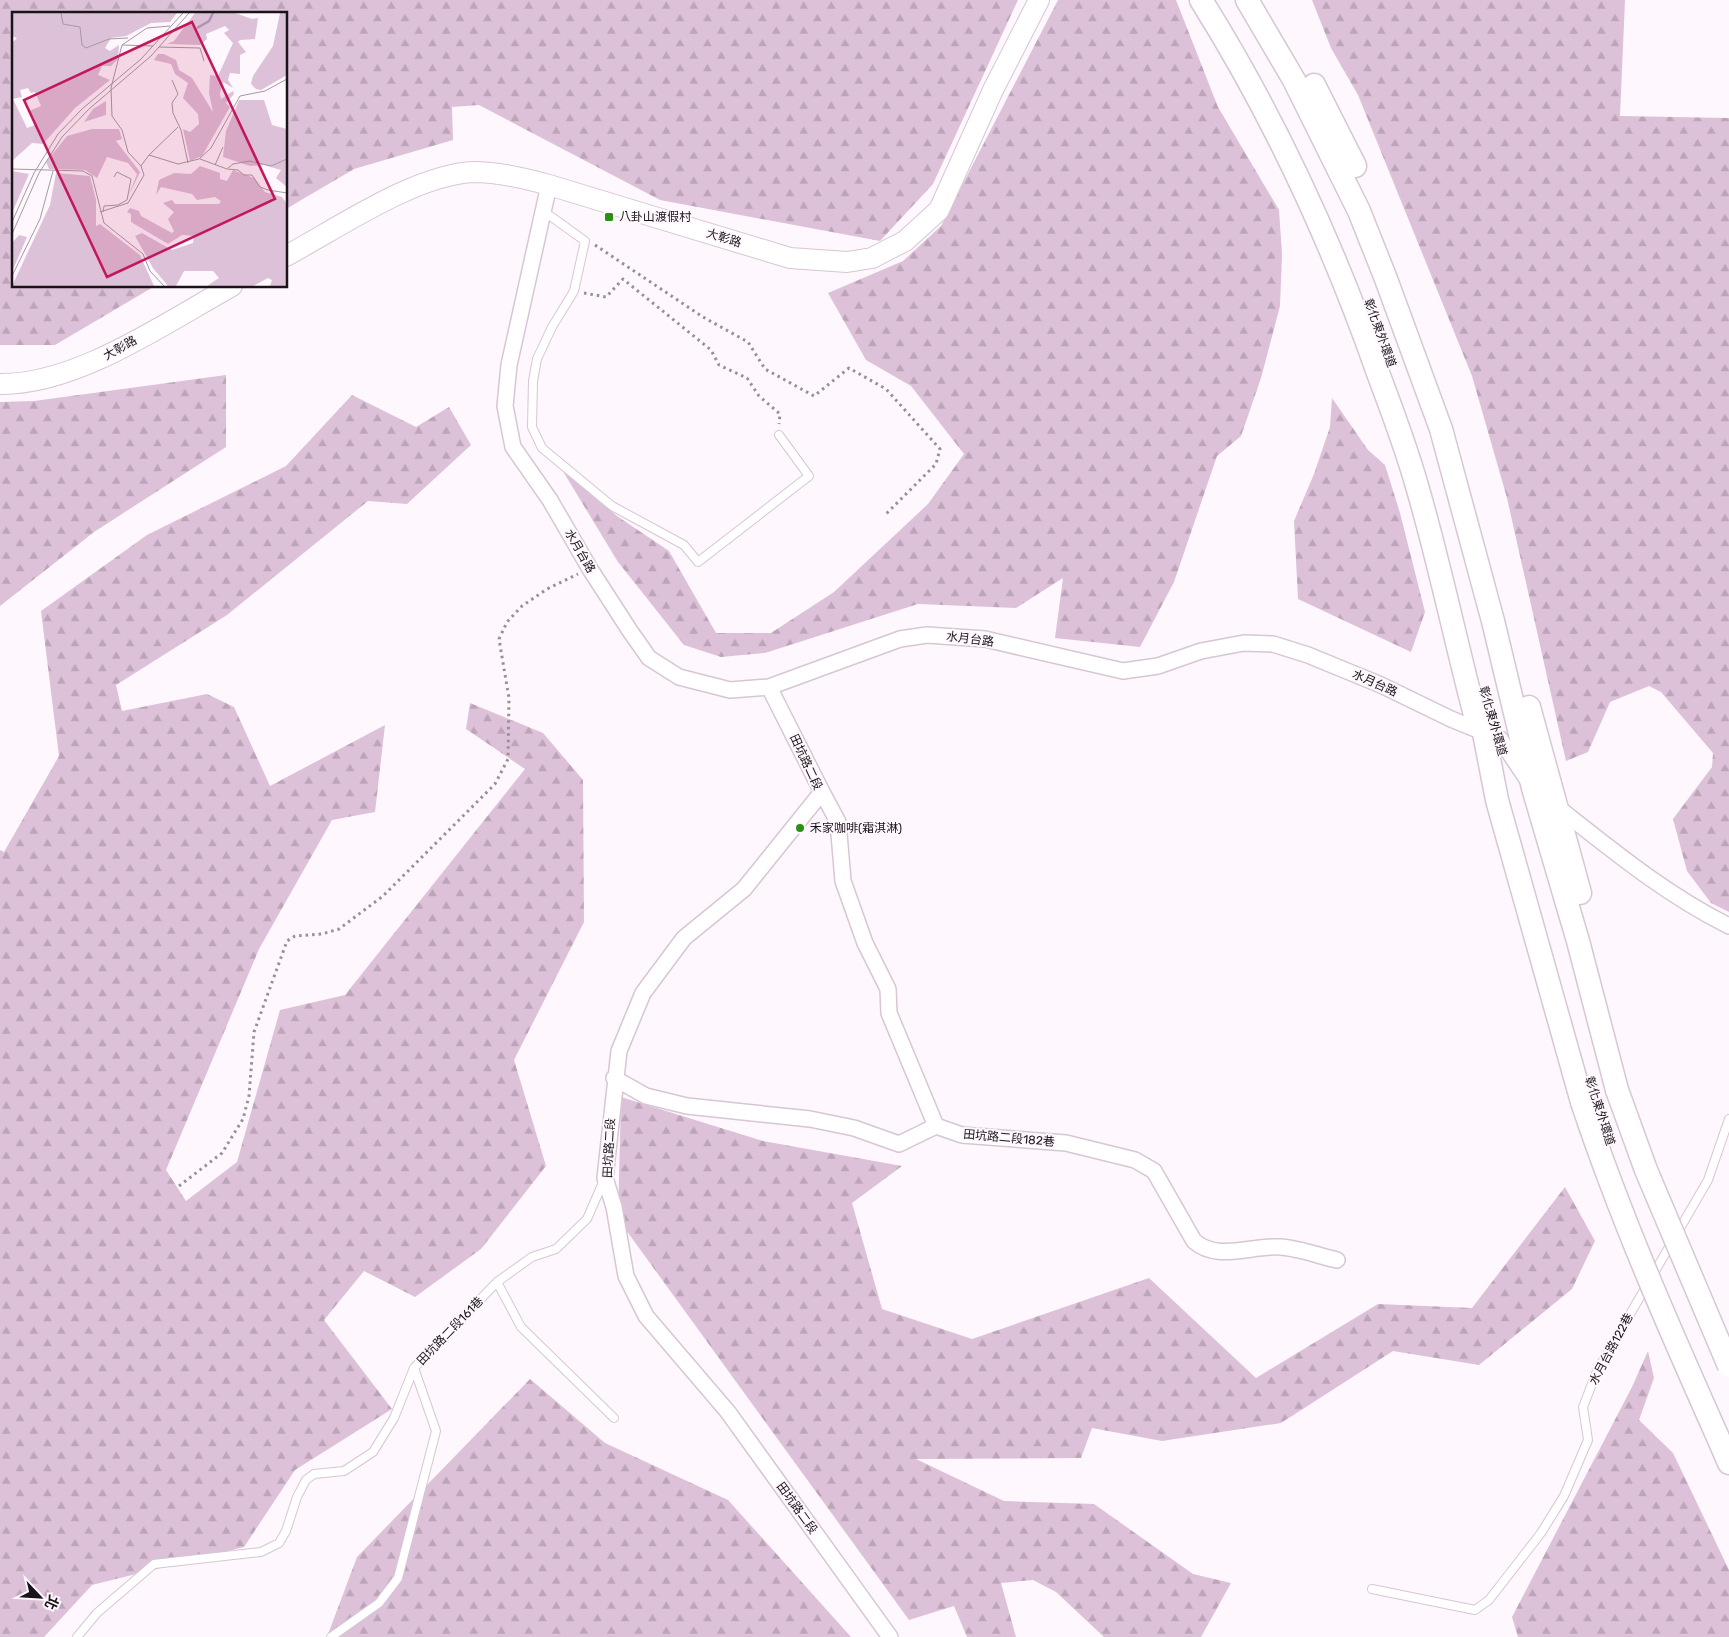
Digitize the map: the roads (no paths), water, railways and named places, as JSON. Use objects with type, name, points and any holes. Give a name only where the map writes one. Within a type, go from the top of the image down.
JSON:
[{"type":"main road","name":"大彰路","points":[[288,255],[413,186],[445,176],[474,172],[511,175],[549,185],[790,258],[847,262],[872,258],[905,241],[939,210],[993,90],[1039,0]]},
{"type":"main road","points":[[1201,0],[1231,34]]},
{"type":"main road","name":"彰化東外環道","points":[[1218,0],[1231,34],[1274,93],[1307,157],[1412,443],[1462,631],[1492,726],[1492,736],[1589,1100],[1623,1178],[1724,1434],[1729,1463]]},
{"type":"main road","name":"彰化東外環道","points":[[1259,6],[1359,211],[1393,275],[1448,426],[1499,619],[1533,788],[1624,1087],[1649,1179],[1729,1366]]},
{"type":"main road","name":"大彰路","points":[[0,384],[16,384],[52,378],[99,360],[228,288]]},
{"type":"main road","points":[[1499,619],[1556,806],[1624,1087],[1729,1331]]},
{"type":"street","name":"水月台路","points":[[549,185],[509,365],[505,406],[513,447],[550,500],[590,569],[649,658],[679,677],[730,690],[769,687],[900,640],[927,635],[985,640],[1123,671],[1158,666],[1201,651],[1244,643],[1273,644],[1308,655],[1381,685],[1451,719],[1492,736]]},
{"type":"street","name":"田坑路二段","points":[[769,687],[822,792],[744,888],[684,938],[643,993],[619,1051],[614,1078],[605,1178],[614,1207],[626,1276],[646,1316],[728,1412],[890,1637]]},
{"type":"street","points":[[1492,736],[1533,788],[1680,900],[1729,926]]},
{"type":"street","points":[[614,1078],[646,1096],[687,1106],[810,1118],[854,1128],[898,1144],[936,1126],[889,1013],[888,989],[864,944],[843,882],[838,822],[822,792]]},
{"type":"street","name":"田坑路二段182巷","points":[[936,1126],[962,1135],[1066,1143],[1135,1160],[1154,1171],[1194,1241],[1203,1250],[1222,1252],[1281,1247],[1338,1260]]},
{"type":"lane","points":[[542,210],[585,242],[574,291],[552,326],[537,359],[533,381],[532,427],[542,448],[612,506],[684,545],[698,562],[809,476],[779,435]]},
{"type":"lane","name":"水月台路122巷","points":[[1372,1589],[1476,1610],[1489,1600],[1541,1533],[1564,1496],[1588,1440],[1583,1407],[1597,1371],[1708,1180],[1729,1119]]},
{"type":"lane","name":"田坑路二段161巷","points":[[76,1637],[97,1613],[154,1564],[261,1552],[278,1543],[286,1531],[297,1497],[306,1480],[314,1474],[344,1470],[372,1452],[394,1418],[414,1368],[423,1361],[497,1282],[532,1257],[556,1249],[587,1219],[605,1178]]},
{"type":"lane","points":[[497,1282],[521,1327],[614,1418]]},
{"type":"lane","points":[[332,1637],[379,1603],[398,1578],[436,1431],[414,1368]]},
{"type":"place","name":"八卦山渡假村","points":[[609,217]]},
{"type":"place","name":"禾家咖啡(霜淇淋)","points":[[800,828]]}]
